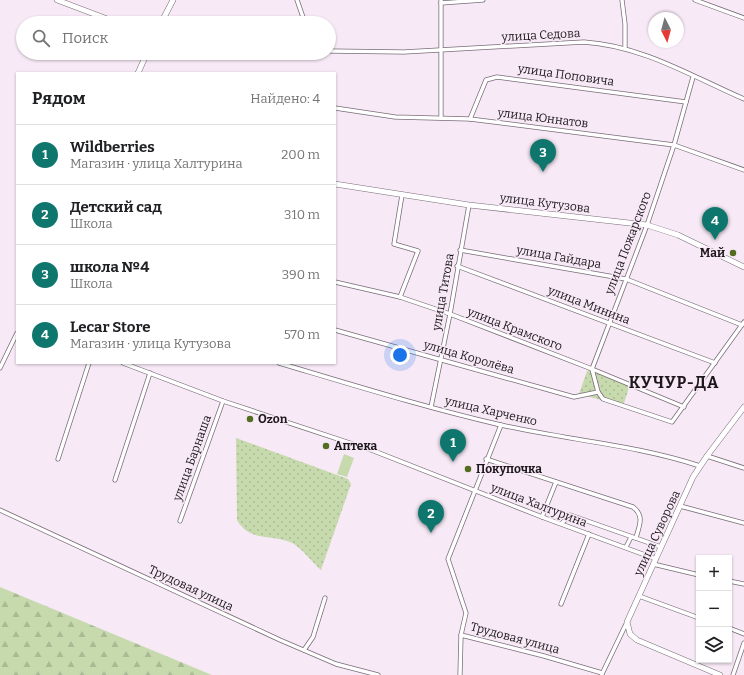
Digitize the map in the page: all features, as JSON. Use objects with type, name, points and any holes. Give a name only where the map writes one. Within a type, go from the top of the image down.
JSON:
[{"type":"main road","points":[[57,0],[99,16]]},
{"type":"main road","points":[[164,16],[172,0]]},
{"type":"main road","points":[[138,72],[143,60]]},
{"type":"main road","name":"улица Кутузова","points":[[336,184],[469,205],[647,225],[678,235],[744,267]]},
{"type":"main road","name":"улица Суворова","points":[[627,622],[700,466],[744,407]]},
{"type":"main road","points":[[627,622],[630,634],[637,640],[720,675]]},
{"type":"street","points":[[297,0],[303,16]]},
{"type":"street","points":[[441,117],[441,2],[483,0]]},
{"type":"street","points":[[622,0],[625,24],[625,48]]},
{"type":"street","points":[[696,0],[744,18]]},
{"type":"street","name":"улица Седова","points":[[336,51],[404,52],[442,48],[518,47],[584,42],[608,44],[652,56],[693,77],[744,99]]},
{"type":"street","name":"улица Поповича","points":[[470,119],[486,80],[497,77],[686,102]]},
{"type":"street","name":"улица Пожарского","points":[[592,369],[608,323],[647,225],[674,146],[693,77]]},
{"type":"street","name":"улица Юннатов","points":[[336,108],[395,117],[441,117],[470,119],[674,146],[744,170]]},
{"type":"street","points":[[400,296],[418,251],[394,244],[402,195]]},
{"type":"street","name":"улица Титова","points":[[431,407],[450,314],[457,266],[469,205]]},
{"type":"street","name":"улица Гайдара","points":[[460,250],[626,279],[743,324]]},
{"type":"street","name":"улица Минина","points":[[457,266],[715,363]]},
{"type":"street","name":"улица Крамского","points":[[336,282],[400,296],[592,369],[684,407]]},
{"type":"street","points":[[592,369],[598,392],[603,399],[672,422],[743,324]]},
{"type":"street","name":"улица Королёва","points":[[336,330],[574,397],[598,392]]},
{"type":"street","points":[[0,368],[16,335]]},
{"type":"street","points":[[58,459],[89,364]]},
{"type":"street","name":"улица Халтурина","points":[[126,364],[223,401],[374,451],[542,517],[562,523],[656,559]]},
{"type":"street","name":"улица Харченко","points":[[282,364],[431,407],[500,425],[666,455],[700,466]]},
{"type":"street","points":[[115,480],[150,373]]},
{"type":"street","name":"улица Барнаша","points":[[180,522],[223,401]]},
{"type":"street","points":[[461,635],[466,613],[448,559],[500,425]]},
{"type":"street","points":[[707,456],[744,468]]},
{"type":"street","points":[[486,459],[633,507],[642,517],[636,538]]},
{"type":"street","points":[[542,517],[556,482]]},
{"type":"street","points":[[680,506],[744,523]]},
{"type":"street","name":"Трудовая улица","points":[[0,510],[336,664],[378,675]]},
{"type":"street","points":[[562,523],[570,515],[661,547]]},
{"type":"street","points":[[561,604],[589,534]]},
{"type":"street","points":[[626,547],[631,537]]},
{"type":"street","points":[[653,564],[696,574]]},
{"type":"street","points":[[732,582],[744,584]]},
{"type":"street","points":[[639,596],[696,617]]},
{"type":"street","points":[[304,650],[313,637],[326,598]]},
{"type":"street","name":"улица Суворова","points":[[602,674],[627,622]]},
{"type":"street","points":[[732,629],[744,634]]},
{"type":"street","name":"Трудовая улица","points":[[460,675],[461,635],[544,656],[602,674]]},
{"type":"street","points":[[733,675],[744,642]]},
{"type":"green space","points":[[592,369],[630,385],[623,406],[579,394],[587,371]]},
{"type":"green space","points":[[236,438],[348,479],[351,484],[321,570],[302,550],[294,544],[283,540],[254,535],[242,527],[237,520]]},
{"type":"green space","points":[[344,454],[354,458],[347,477],[337,474]]},
{"type":"green space","points":[[0,587],[212,675],[0,675]]},
{"type":"place","name":"школа №4","points":[[543,172]]},
{"type":"place","name":"Lecar Store","points":[[715,240]]},
{"type":"place","name":"Май","points":[[733,253]]},
{"type":"place","name":"Ozon","points":[[250,419]]},
{"type":"place","name":"Аптека","points":[[326,446]]},
{"type":"place","name":"Wildberries","points":[[453,462]]},
{"type":"place","name":"Покупочка","points":[[468,469]]},
{"type":"place","name":"Детский сад","points":[[431,533]]},
{"type":"district","name":"КУЧУР-ДА","points":[[674,382]]}]
